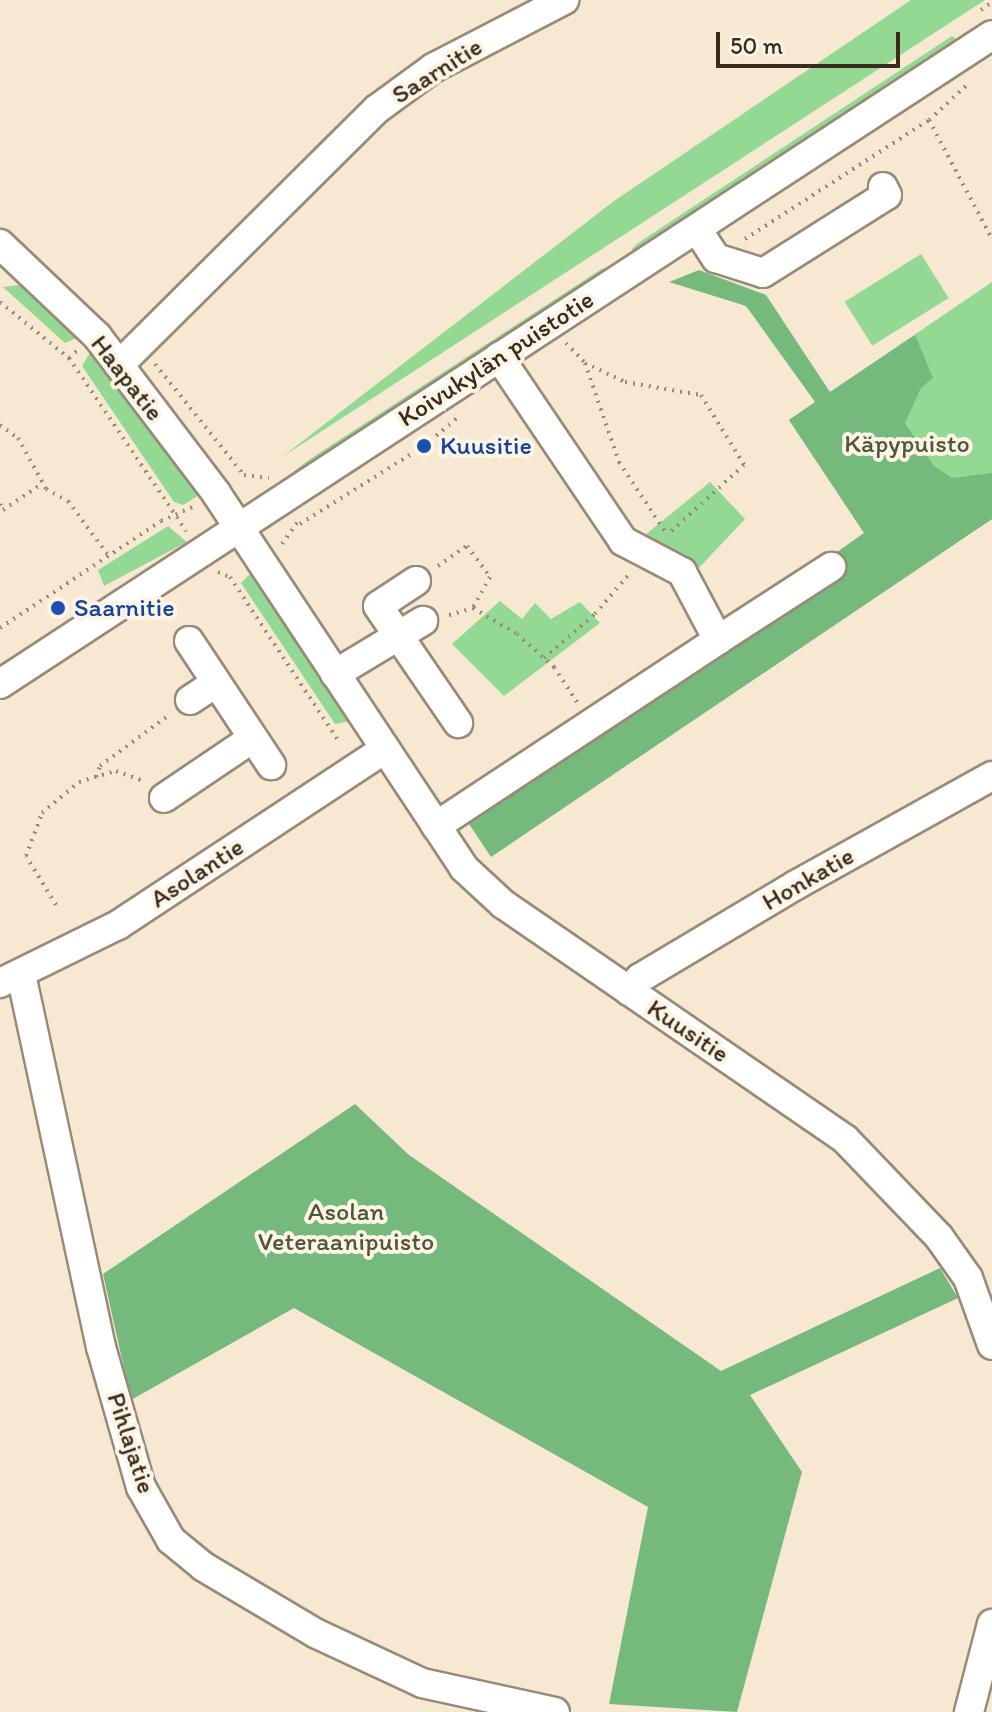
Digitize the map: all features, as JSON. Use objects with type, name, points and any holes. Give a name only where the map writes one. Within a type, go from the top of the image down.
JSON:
[{"type":"street","name":"Saarnitie","points":[[119,365],[377,109],[433,68],[564,0]]},
{"type":"street","name":"Koivukylän puistotie","points":[[0,684],[992,35]]},
{"type":"street","points":[[697,229],[716,258],[763,273],[816,236],[887,195],[883,187]]},
{"type":"street","name":"Haapatie","points":[[3,253],[97,336],[239,526]]},
{"type":"street","points":[[499,357],[623,541],[645,556],[682,572],[718,640]]},
{"type":"street","name":"Kuusitie","points":[[239,526],[464,868],[503,904],[845,1139],[939,1237],[980,1272],[992,1345]]},
{"type":"street","points":[[436,826],[831,567]]},
{"type":"street","points":[[416,581],[378,606],[411,629],[458,723]]},
{"type":"street","points":[[335,674],[411,629]]},
{"type":"street","points":[[189,641],[271,765]]},
{"type":"street","points":[[190,700],[216,683]]},
{"type":"street","points":[[164,798],[253,738]]},
{"type":"street","name":"Asolantie","points":[[10,978],[118,925],[385,749]]},
{"type":"street","name":"Honkatie","points":[[629,991],[640,978],[796,885],[992,776]]},
{"type":"street","name":"Pihlajatie","points":[[10,978],[39,1080],[101,1347],[141,1487],[171,1540],[204,1567],[315,1633],[422,1683],[555,1712]]},
{"type":"street","points":[[969,1712],[992,1624]]},
{"type":"path","points":[[716,258],[929,120],[974,79]]},
{"type":"path","points":[[929,120],[992,239]]},
{"type":"path","points":[[0,302],[69,358],[212,569],[230,577],[338,740]]},
{"type":"path","points":[[551,350],[577,334]]},
{"type":"path","points":[[544,658],[595,614],[645,556],[744,465],[701,395],[625,382],[585,363],[565,341]]},
{"type":"path","points":[[140,345],[244,475]]},
{"type":"path","points":[[585,363],[619,462],[667,535]]},
{"type":"path","points":[[284,551],[281,542],[300,524],[424,446],[460,415]]},
{"type":"path","points":[[0,425],[18,438],[43,483],[68,501],[108,555]]},
{"type":"path","points":[[0,628],[161,521],[177,518],[244,475],[272,478],[300,524]]},
{"type":"path","points":[[1,509],[43,483]]},
{"type":"path","points":[[411,629],[473,608],[490,577],[467,546],[416,581]]},
{"type":"path","points":[[473,608],[517,634],[544,658],[591,724]]},
{"type":"path","points":[[96,777],[100,766],[190,700]]},
{"type":"path","points":[[56,905],[26,856],[42,813],[79,782],[116,771],[129,774],[164,798]]},
{"type":"green space","points":[[911,0],[985,0],[282,457],[614,201]]},
{"type":"green space","points":[[952,36],[961,43],[636,257],[632,249],[638,243]]},
{"type":"green space","points":[[921,254],[949,298],[872,346],[845,302]]},
{"type":"green space","points":[[603,268],[610,274],[283,480],[307,461]]},
{"type":"green space","points":[[699,270],[766,295],[830,392],[915,335],[933,378],[921,388],[905,423],[934,466],[952,478],[992,473],[992,519],[491,857],[463,815],[864,533],[789,420],[815,402],[746,306],[669,282]]},
{"type":"green space","name":"Käpypuisto","points":[[992,282],[992,519],[897,582],[789,420]]},
{"type":"green space","points":[[19,285],[32,291],[79,337],[65,343],[3,287]]},
{"type":"green space","points":[[91,351],[121,385],[199,495],[183,505],[174,502],[82,366]]},
{"type":"green space","points":[[710,482],[745,519],[696,571],[639,540]]},
{"type":"green space","points":[[168,526],[187,542],[104,586],[98,570]]},
{"type":"green space","points":[[251,573],[258,579],[351,721],[335,724],[241,583]]},
{"type":"green space","points":[[500,601],[522,619],[535,603],[551,619],[580,602],[600,623],[504,696],[452,644]]},
{"type":"green space","name":"Asolan Veteraanipuisto","points":[[355,1104],[409,1155],[721,1371],[940,1268],[958,1298],[750,1395],[802,1472],[737,1712],[609,1704],[648,1507],[294,1308],[131,1400],[103,1274]]},
{"type":"place","name":"Kuusitie","points":[[424,446]]},
{"type":"place","name":"Saarnitie","points":[[58,608]]}]
